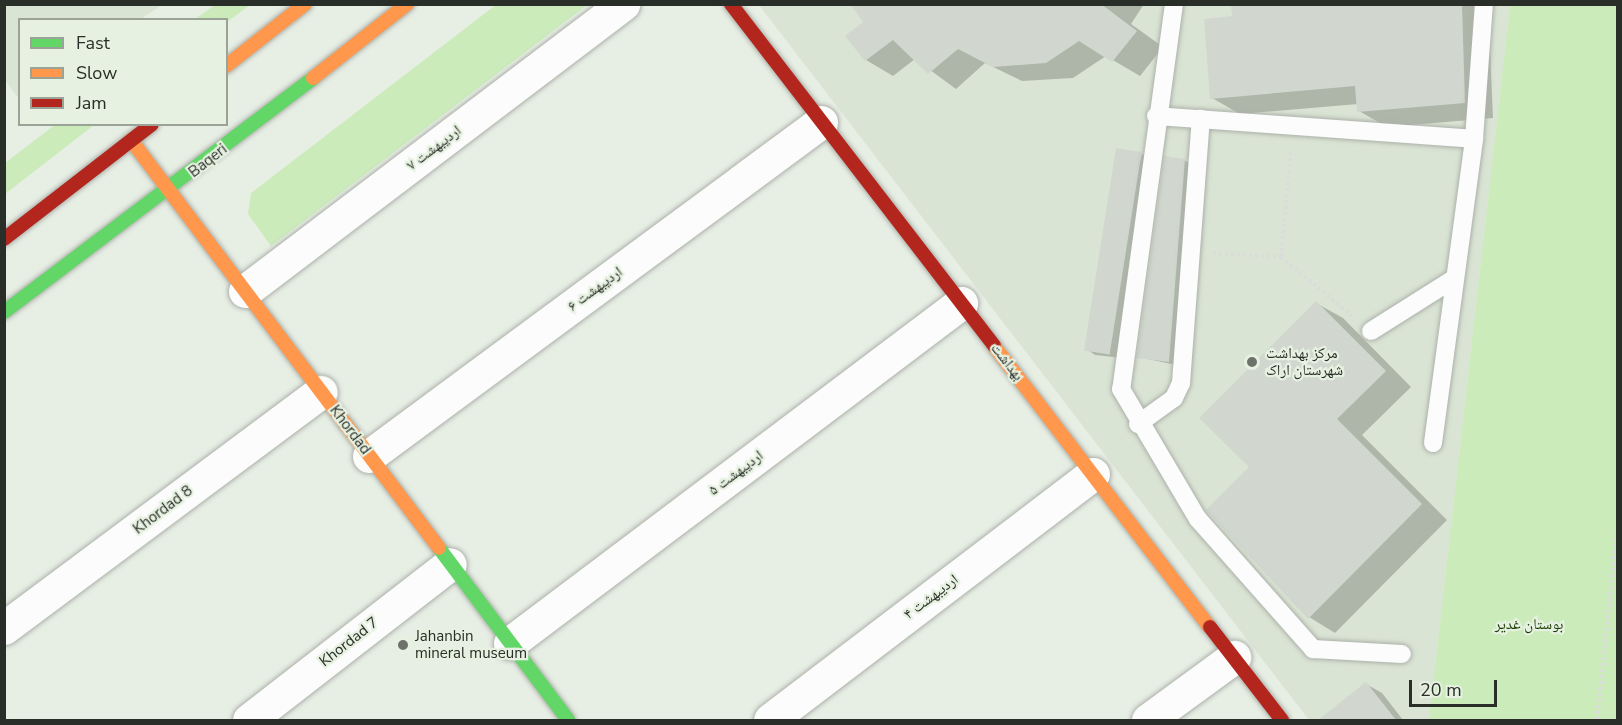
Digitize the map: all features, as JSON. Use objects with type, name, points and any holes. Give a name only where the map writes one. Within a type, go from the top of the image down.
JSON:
[{"type":"street","points":[[228,64],[305,4]]},
{"type":"street","name":"Baqeri","points":[[4,312],[171,191],[407,4]]},
{"type":"street","name":"اردیبهشت ۷","points":[[245,291],[622,4]]},
{"type":"street","name":"بهداشت","points":[[731,4],[1282,720]]},
{"type":"street","name":"اردیبهشت ۶","points":[[369,456],[821,122]]},
{"type":"street","points":[[4,239],[149,126]]},
{"type":"street","name":"Khordad","points":[[131,140],[568,720]]},
{"type":"street","name":"اردیبهشت ۵","points":[[510,643],[961,303]]},
{"type":"street","name":"Khordad 8","points":[[4,628],[321,392]]},
{"type":"street","name":"اردیبهشت ۴","points":[[770,720],[1093,474]]},
{"type":"street","name":"Khordad 7","points":[[249,720],[450,564]]},
{"type":"street","points":[[1148,720],[1234,657]]},
{"type":"lane","points":[[1174,4],[1156,116],[1121,389],[1138,424],[1198,519],[1313,649],[1402,654]]},
{"type":"lane","points":[[1433,443],[1474,139],[1484,4]]},
{"type":"lane","points":[[1156,116],[1474,139]]},
{"type":"lane","points":[[1138,424],[1173,398],[1181,383],[1201,119]]},
{"type":"lane","points":[[1371,332],[1455,278]]},
{"type":"path","points":[[1281,257],[1293,126]]},
{"type":"path","points":[[1191,251],[1281,257],[1371,332]]},
{"type":"path","points":[[1597,720],[1617,521]]},
{"type":"shaded area","points":[[5,4],[162,4],[142,18],[18,18],[18,98],[5,80]]},
{"type":"shaded area","name":"مرکز بهداشت شهرستان اراک","points":[[759,5],[1510,5],[1429,720],[1309,720]]},
{"type":"green space","points":[[215,4],[250,5],[228,21],[228,18],[196,18]]},
{"type":"green space","points":[[497,4],[587,5],[271,246],[248,214],[251,193]]},
{"type":"green space","name":"بوستان غدیر","points":[[1510,5],[1617,5],[1617,720],[1429,720]]},
{"type":"green space","points":[[53,126],[93,126],[5,194],[5,163]]},
{"type":"building","points":[[850,4],[1101,4],[1137,31],[1112,62],[1079,41],[1046,63],[993,67],[958,49],[928,74],[893,40],[865,61],[845,36],[863,22]]},
{"type":"building","points":[[1231,4],[1462,4],[1465,103],[1357,112],[1355,86],[1210,99],[1204,19],[1232,16]]},
{"type":"building","points":[[1116,148],[1142,152],[1110,355],[1084,350]]},
{"type":"building","points":[[1164,156],[1185,159],[1169,362],[1137,358]]},
{"type":"building","points":[[1316,301],[1386,371],[1337,419],[1422,504],[1308,619],[1206,510],[1249,467],[1199,418]]},
{"type":"building","points":[[1366,682],[1396,720],[1318,720]]},
{"type":"traffic: fast","points":[[4,312],[313,78]]},
{"type":"traffic: fast","points":[[439,548],[568,720]]},
{"type":"traffic: slow","points":[[228,64],[305,4]]},
{"type":"traffic: slow","points":[[313,78],[407,4]]},
{"type":"traffic: slow","points":[[131,140],[439,548]]},
{"type":"traffic: slow","points":[[994,346],[1210,627]]},
{"type":"traffic: jam","points":[[731,4],[994,346]]},
{"type":"traffic: jam","points":[[4,239],[149,126]]},
{"type":"traffic: jam","points":[[1210,627],[1282,720]]},
{"type":"place","name":"مرکز بهداشت شهرستان اراک","points":[[1252,362]]},
{"type":"place","name":"Jahanbin mineral museum","points":[[403,645]]}]
